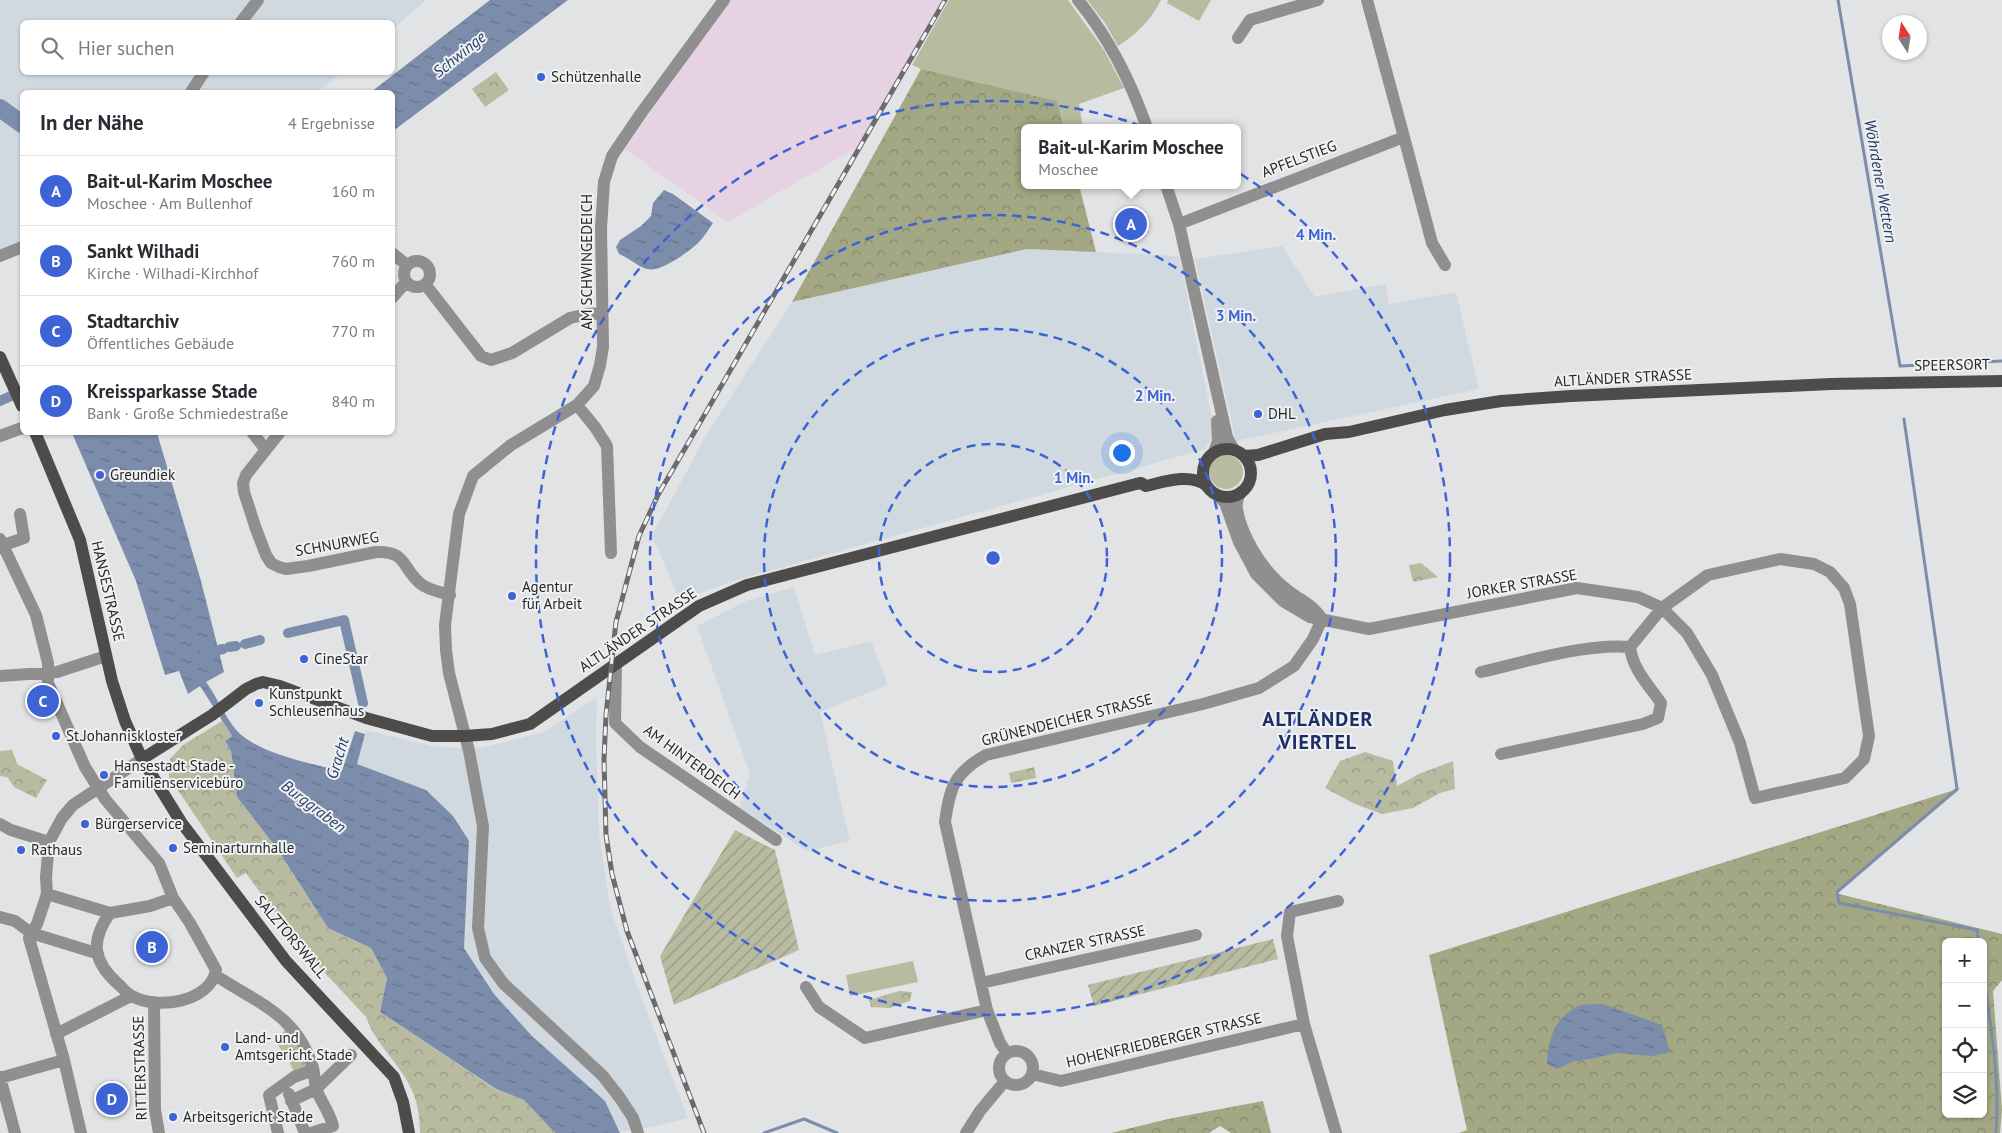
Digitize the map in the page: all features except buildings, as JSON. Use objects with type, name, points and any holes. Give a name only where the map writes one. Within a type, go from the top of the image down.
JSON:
[{"type":"main road","points":[[0,357],[20,401]]},
{"type":"main road","name":"SPEERSORT","points":[[1902,382],[2002,381]]},
{"type":"main road","name":"ALTLÄNDER STRASSE","points":[[1251,472],[1258,465],[1272,458],[1348,432],[1445,410],[1529,399],[1902,382]]},
{"type":"main road","name":"ALTLÄNDER STRASSE","points":[[1239,453],[1258,455],[1280,446],[1325,434],[1348,432]]},
{"type":"main road","name":"HANSESTRASSE","points":[[36,435],[80,540],[106,656],[125,721],[142,759]]},
{"type":"main road","points":[[1226,448],[1239,453],[1249,463],[1251,472],[1248,483],[1241,492],[1229,497],[1219,496],[1212,492],[1206,485],[1202,475],[1204,463],[1214,452],[1226,448]]},
{"type":"main road","name":"ALTLÄNDER STRASSE","points":[[142,759],[212,715],[256,684],[263,682],[280,686],[366,718],[432,736],[492,734],[530,724],[699,606],[747,585],[1141,483],[1144,479],[1195,470],[1204,463]]},
{"type":"main road","name":"ALTLÄNDER STRASSE","points":[[1141,483],[1146,486],[1172,480],[1193,479],[1206,485]]},
{"type":"main road","name":"SALZTORSWALL","points":[[142,759],[181,822],[286,961],[394,1077],[403,1102],[410,1133]]},
{"type":"street","points":[[243,20],[258,0]]},
{"type":"street","name":"AM SCHWINGEDEICH","points":[[638,1133],[633,1118],[603,1076],[503,984],[485,958],[478,928],[483,826],[465,736],[449,674],[445,625],[459,514],[473,476],[511,444],[577,405],[594,386],[603,347],[601,228],[604,182],[612,156],[724,0]]},
{"type":"street","points":[[1078,0],[1096,24],[1120,64],[1145,124]]},
{"type":"street","points":[[1238,38],[1250,20],[1318,0]]},
{"type":"street","points":[[1367,0],[1432,243],[1445,265]]},
{"type":"street","points":[[192,90],[202,75]]},
{"type":"street","name":"APFELSTIEG","points":[[1178,224],[1404,137]]},
{"type":"street","points":[[1167,189],[1178,224],[1228,438],[1239,453]]},
{"type":"street","points":[[0,256],[20,249]]},
{"type":"street","points":[[395,256],[407,266]]},
{"type":"street","points":[[418,261],[425,265],[429,275],[425,284],[417,287],[406,282],[404,274],[407,266],[418,261]]},
{"type":"street","points":[[395,295],[406,282]]},
{"type":"street","points":[[425,284],[481,356],[491,360],[512,353],[570,318],[601,312]]},
{"type":"street","points":[[1213,378],[1218,438],[1218,445],[1214,452]]},
{"type":"street","points":[[577,405],[595,427],[607,446],[611,553]]},
{"type":"street","points":[[0,436],[20,429]]},
{"type":"street","points":[[254,435],[266,450]]},
{"type":"street","name":"SCHNURWEG","points":[[278,435],[246,475],[243,483],[256,529],[271,563],[286,569],[376,552],[388,552],[398,556],[405,562],[412,577],[423,586],[450,596]]},
{"type":"street","points":[[1241,492],[1236,507],[1250,546],[1278,582],[1289,592],[1316,609],[1322,619]]},
{"type":"street","name":"JORKER STRASSE","points":[[1219,496],[1226,505],[1239,542],[1260,578],[1276,594],[1294,608],[1310,617],[1369,629],[1577,588],[1638,597],[1662,608],[1687,632],[1712,675],[1740,743],[1756,798],[1845,778],[1864,759],[1869,736],[1850,604],[1844,588],[1830,572],[1814,564],[1780,559],[1708,575],[1662,608]]},
{"type":"street","points":[[20,514],[24,538],[1,544],[36,615],[48,663],[48,684],[85,767],[98,789],[159,863],[173,898],[216,970],[208,986],[194,996],[175,1002],[154,1002],[131,996],[109,976],[96,953],[101,928],[110,913]]},
{"type":"street","points":[[1501,754],[1643,724],[1658,718],[1661,703],[1638,672],[1632,660],[1630,647],[1662,608]]},
{"type":"street","name":"GRÜNENDEICHER STRASSE","points":[[1007,1053],[1000,1043],[987,1010],[945,822],[949,796],[955,782],[967,766],[986,755],[1203,704],[1258,688],[1294,666],[1313,639],[1322,619]]},
{"type":"street","points":[[1481,672],[1591,648],[1613,645],[1630,647]]},
{"type":"street","points":[[0,676],[48,674],[106,656]]},
{"type":"street","name":"AM HINTERDEICH","points":[[616,664],[615,723],[640,747],[776,840]]},
{"type":"street","points":[[81,1133],[64,1060],[28,938],[37,924],[47,894],[48,842],[62,818],[73,805],[142,759]]},
{"type":"street","points":[[0,824],[11,830],[48,842]]},
{"type":"street","points":[[47,894],[110,913],[150,906],[173,898]]},
{"type":"street","points":[[1336,1133],[1304,1024],[1287,936],[1290,912],[1338,901]]},
{"type":"street","points":[[0,917],[15,921],[31,933],[96,953]]},
{"type":"street","name":"CRANZER STRASSE","points":[[981,983],[1196,935]]},
{"type":"street","points":[[215,975],[269,1007],[279,1015],[297,1036],[314,1070],[316,1088],[331,1117],[333,1126],[310,1133]]},
{"type":"street","points":[[806,987],[819,1007],[865,1038],[987,1010]]},
{"type":"street","points":[[56,1034],[131,996]]},
{"type":"street","name":"RITTERSTRASSE","points":[[154,1002],[155,1110],[160,1133]]},
{"type":"street","name":"HOHENFRIEDBERGER STRASSE","points":[[1032,1074],[1061,1080],[1304,1024]]},
{"type":"street","points":[[1018,1051],[1027,1055],[1032,1064],[1032,1074],[1026,1082],[1012,1085],[1005,1081],[998,1069],[1001,1060],[1007,1053],[1018,1051]]},
{"type":"street","points":[[291,1101],[316,1088],[351,1055]]},
{"type":"street","points":[[15,1133],[0,1078],[64,1060]]},
{"type":"street","points":[[278,1133],[269,1095],[286,1083],[314,1070]]},
{"type":"street","points":[[966,1133],[980,1111],[1005,1081]]},
{"type":"street","points":[[286,1083],[291,1101],[305,1133]]},
{"type":"shaded area","points":[[0,0],[426,0],[395,27],[395,20],[20,20],[20,75],[339,75],[320,90],[20,90],[20,244],[0,252]]},
{"type":"shaded area","points":[[728,0],[944,0],[861,145],[728,222],[625,149]]},
{"type":"shaded area","points":[[1282,246],[1315,297],[1385,284],[1389,304],[1456,292],[1479,389],[1236,441],[1195,259]]},
{"type":"shaded area","points":[[1027,249],[1179,256],[1215,433],[1205,449],[737,580],[680,600],[652,536],[706,435],[792,302]]},
{"type":"shaded area","points":[[794,587],[815,655],[871,641],[888,685],[820,712],[850,841],[807,851],[739,807],[750,774],[697,626],[746,601]]},
{"type":"shaded area","points":[[597,697],[596,737],[599,832],[610,907],[638,989],[688,1118],[620,1132],[605,1101],[532,1036],[494,994],[464,947],[469,841],[357,763],[366,730],[437,747],[481,748],[544,732]]},
{"type":"green space","points":[[949,0],[1068,0],[1104,50],[1124,88],[1079,104],[1082,124],[1063,124],[1056,101],[921,69],[912,65]]},
{"type":"green space","points":[[1087,0],[1161,0],[1143,26],[1118,46],[1105,23]]},
{"type":"green space","points":[[1168,0],[1211,0],[1199,21],[1167,3]]},
{"type":"green space","points":[[921,69],[1057,101],[1063,124],[1021,124],[1021,189],[1080,189],[1096,252],[1027,249],[792,302]]},
{"type":"green space","points":[[496,72],[509,90],[485,107],[472,89]]},
{"type":"green space","points":[[1226,455],[1238,460],[1243,472],[1238,484],[1226,489],[1214,484],[1209,472],[1214,460]]},
{"type":"green space","points":[[1421,563],[1438,577],[1413,582],[1409,565]]},
{"type":"green space","points":[[222,721],[232,736],[225,741],[231,751],[237,797],[278,850],[328,928],[371,948],[387,978],[380,1012],[495,1089],[524,1100],[555,1133],[420,1133],[418,1108],[412,1090],[404,1075],[380,1043],[366,1017],[297,943],[246,873],[237,878],[169,777],[170,759],[183,745]]},
{"type":"green space","points":[[12,750],[17,764],[47,780],[36,798],[14,787],[7,777],[0,776],[0,751]]},
{"type":"green space","points":[[1365,752],[1393,761],[1397,786],[1419,774],[1453,761],[1455,789],[1440,793],[1413,808],[1382,814],[1355,804],[1325,788],[1340,761]]},
{"type":"green space","points":[[1034,767],[1036,778],[1011,783],[1009,773]]},
{"type":"green space","points":[[1961,788],[1835,893],[2002,934],[2002,980],[1993,991],[2002,1110],[2000,1133],[1459,1133],[1467,1130],[1429,955]]},
{"type":"green space","points":[[735,830],[775,850],[799,950],[674,1005],[660,956]]},
{"type":"green space","points":[[1273,939],[1278,959],[1094,1006],[1088,985]]},
{"type":"green space","points":[[913,961],[918,982],[850,996],[846,975]]},
{"type":"green space","points":[[899,991],[912,992],[910,1001],[889,1008],[871,1007],[869,1000]]},
{"type":"green space","points":[[286,1029],[298,1043],[308,1066],[294,1072],[288,1059],[274,1040]]},
{"type":"green space","points":[[1263,1101],[1271,1133],[1231,1133],[1220,1126],[1209,1133],[1111,1133],[1168,1119]]},
{"type":"water","points":[[490,0],[568,0],[395,130],[395,90],[374,90]]},
{"type":"water","points":[[664,190],[673,194],[713,223],[699,242],[682,256],[659,268],[647,269],[619,254],[616,247],[620,240],[641,226],[651,216],[653,203]]},
{"type":"water","name":"Burggraben","points":[[73,435],[158,435],[201,581],[224,672],[206,682],[229,720],[237,731],[258,746],[286,757],[342,771],[355,731],[365,734],[357,764],[426,790],[453,816],[469,841],[464,948],[494,994],[532,1036],[605,1101],[620,1133],[555,1133],[524,1100],[496,1089],[380,1012],[387,978],[371,948],[328,928],[278,850],[237,797],[231,751],[225,741],[232,736],[200,686],[188,694],[179,671],[165,675],[136,581]]},
{"type":"water","points":[[1603,1004],[1662,1025],[1670,1052],[1652,1056],[1616,1053],[1574,1061],[1557,1069],[1547,1064],[1553,1032],[1562,1018],[1579,1006]]},
{"type":"waterway","name":"Wöhrdener Wettern","points":[[1838,0],[1900,366],[2002,361]]},
{"type":"waterway","points":[[0,108],[20,123]]},
{"type":"waterway","name":"Schwinge","points":[[0,401],[20,392]]},
{"type":"waterway","points":[[1904,419],[1957,789],[1837,892],[1839,903],[1977,930],[1978,938]]},
{"type":"waterway","name":"Gracht","points":[[288,633],[344,620],[363,703]]},
{"type":"waterway","name":"Gracht","points":[[245,644],[260,640]]},
{"type":"waterway","name":"Gracht","points":[[229,647],[236,646]]},
{"type":"waterway","name":"Gracht","points":[[205,653],[223,649]]},
{"type":"waterway","points":[[1984,983],[1996,1073],[1996,1133]]},
{"type":"waterway","points":[[764,1133],[804,1119],[837,1133]]},
{"type":"railway","points":[[704,1133],[627,931],[612,874],[606,835],[604,759],[606,715],[616,622],[639,536],[658,495],[945,0]]},
{"type":"place","name":"Schützenhalle","points":[[541,77]]},
{"type":"place","name":"Bait-ul-Karim Moschee","points":[[1131,224]]},
{"type":"place","name":"DHL","points":[[1258,414]]},
{"type":"place","name":"Greundiek","points":[[100,475]]},
{"type":"place","name":"Agentur für Arbeit","points":[[512,596]]},
{"type":"place","name":"CineStar","points":[[304,659]]},
{"type":"place","name":"Stadtarchiv","points":[[43,701]]},
{"type":"place","name":"Kunstpunkt Schleusenhaus","points":[[259,703]]},
{"type":"place","name":"St.Johanniskloster","points":[[56,736]]},
{"type":"place","name":"Hansestadt Stade - Familienservicebüro","points":[[104,775]]},
{"type":"place","name":"Bürgerservice","points":[[85,824]]},
{"type":"place","name":"Seminarturnhalle","points":[[173,848]]},
{"type":"place","name":"Rathaus","points":[[21,850]]},
{"type":"place","name":"Sankt Wilhadi","points":[[152,947]]},
{"type":"place","name":"Land- und Amtsgericht Stade","points":[[225,1047]]},
{"type":"place","name":"Kreissparkasse Stade","points":[[112,1099]]},
{"type":"place","name":"Arbeitsgericht Stade","points":[[173,1117]]},
{"type":"district","name":"ALTLÄNDER VIERTEL","points":[[1318,730]]}]
